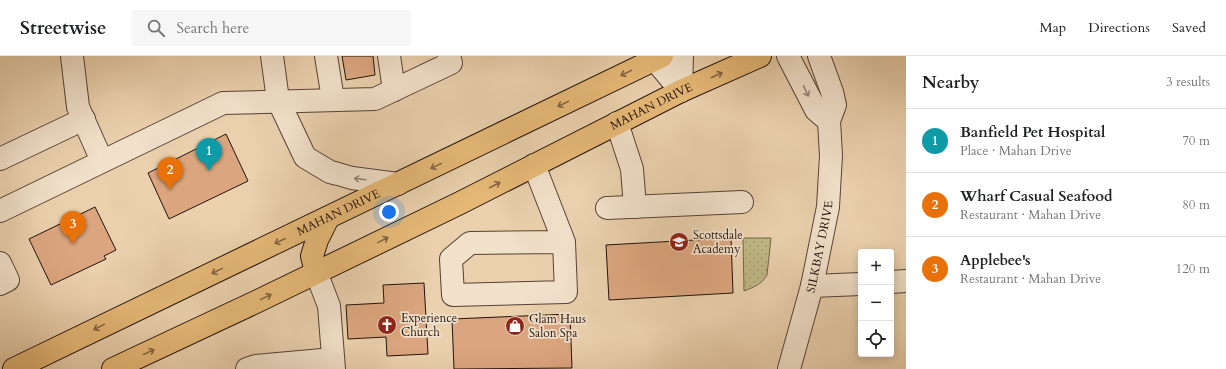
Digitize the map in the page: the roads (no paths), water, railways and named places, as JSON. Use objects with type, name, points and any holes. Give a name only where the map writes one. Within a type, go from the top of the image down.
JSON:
[{"type":"main road","name":"MAHAN DRIVE","points":[[113,369],[460,203],[682,91],[760,56]]},
{"type":"main road","name":"MAHAN DRIVE","points":[[14,369],[328,218],[657,57]]},
{"type":"main road","points":[[316,272],[312,256],[317,240],[328,218]]},
{"type":"street","points":[[72,56],[78,107],[102,161]]},
{"type":"street","points":[[272,56],[278,100],[305,156],[330,172],[352,178],[398,184]]},
{"type":"street","points":[[326,56],[333,99]]},
{"type":"street","points":[[331,56],[335,79],[333,99]]},
{"type":"street","points":[[389,56],[394,90]]},
{"type":"street","points":[[0,211],[223,103],[375,98],[451,63],[449,56]]},
{"type":"street","points":[[682,56],[682,91]]},
{"type":"street","points":[[788,56],[816,110],[829,121]]},
{"type":"street","name":"SILKBAY DRIVE","points":[[789,369],[812,286],[828,207],[831,155],[829,121],[834,105],[832,92],[819,56]]},
{"type":"street","points":[[657,57],[682,91]]},
{"type":"street","points":[[0,159],[84,119]]},
{"type":"street","points":[[617,123],[632,169],[635,207]]},
{"type":"street","points":[[534,165],[564,242],[566,292],[453,295],[451,259],[470,243],[564,242]]},
{"type":"street","points":[[607,208],[742,202]]},
{"type":"street","points":[[0,263],[8,280],[0,284]]},
{"type":"street","points":[[247,369],[256,366],[334,364],[329,306],[316,272]]},
{"type":"street","points":[[894,282],[906,281]]},
{"type":"street","points":[[812,286],[858,284]]},
{"type":"place","name":"Banfield Pet Hospital","points":[[209,171]]},
{"type":"place","name":"Wharf Casual Seafood","points":[[170,190]]},
{"type":"place","name":"Scottsdale Academy","points":[[679,242]]},
{"type":"place","name":"Applebee's","points":[[73,244]]},
{"type":"place","name":"Experience Church","points":[[387,325]]},
{"type":"place","name":"Glam Haus Salon Spa","points":[[515,326]]}]
